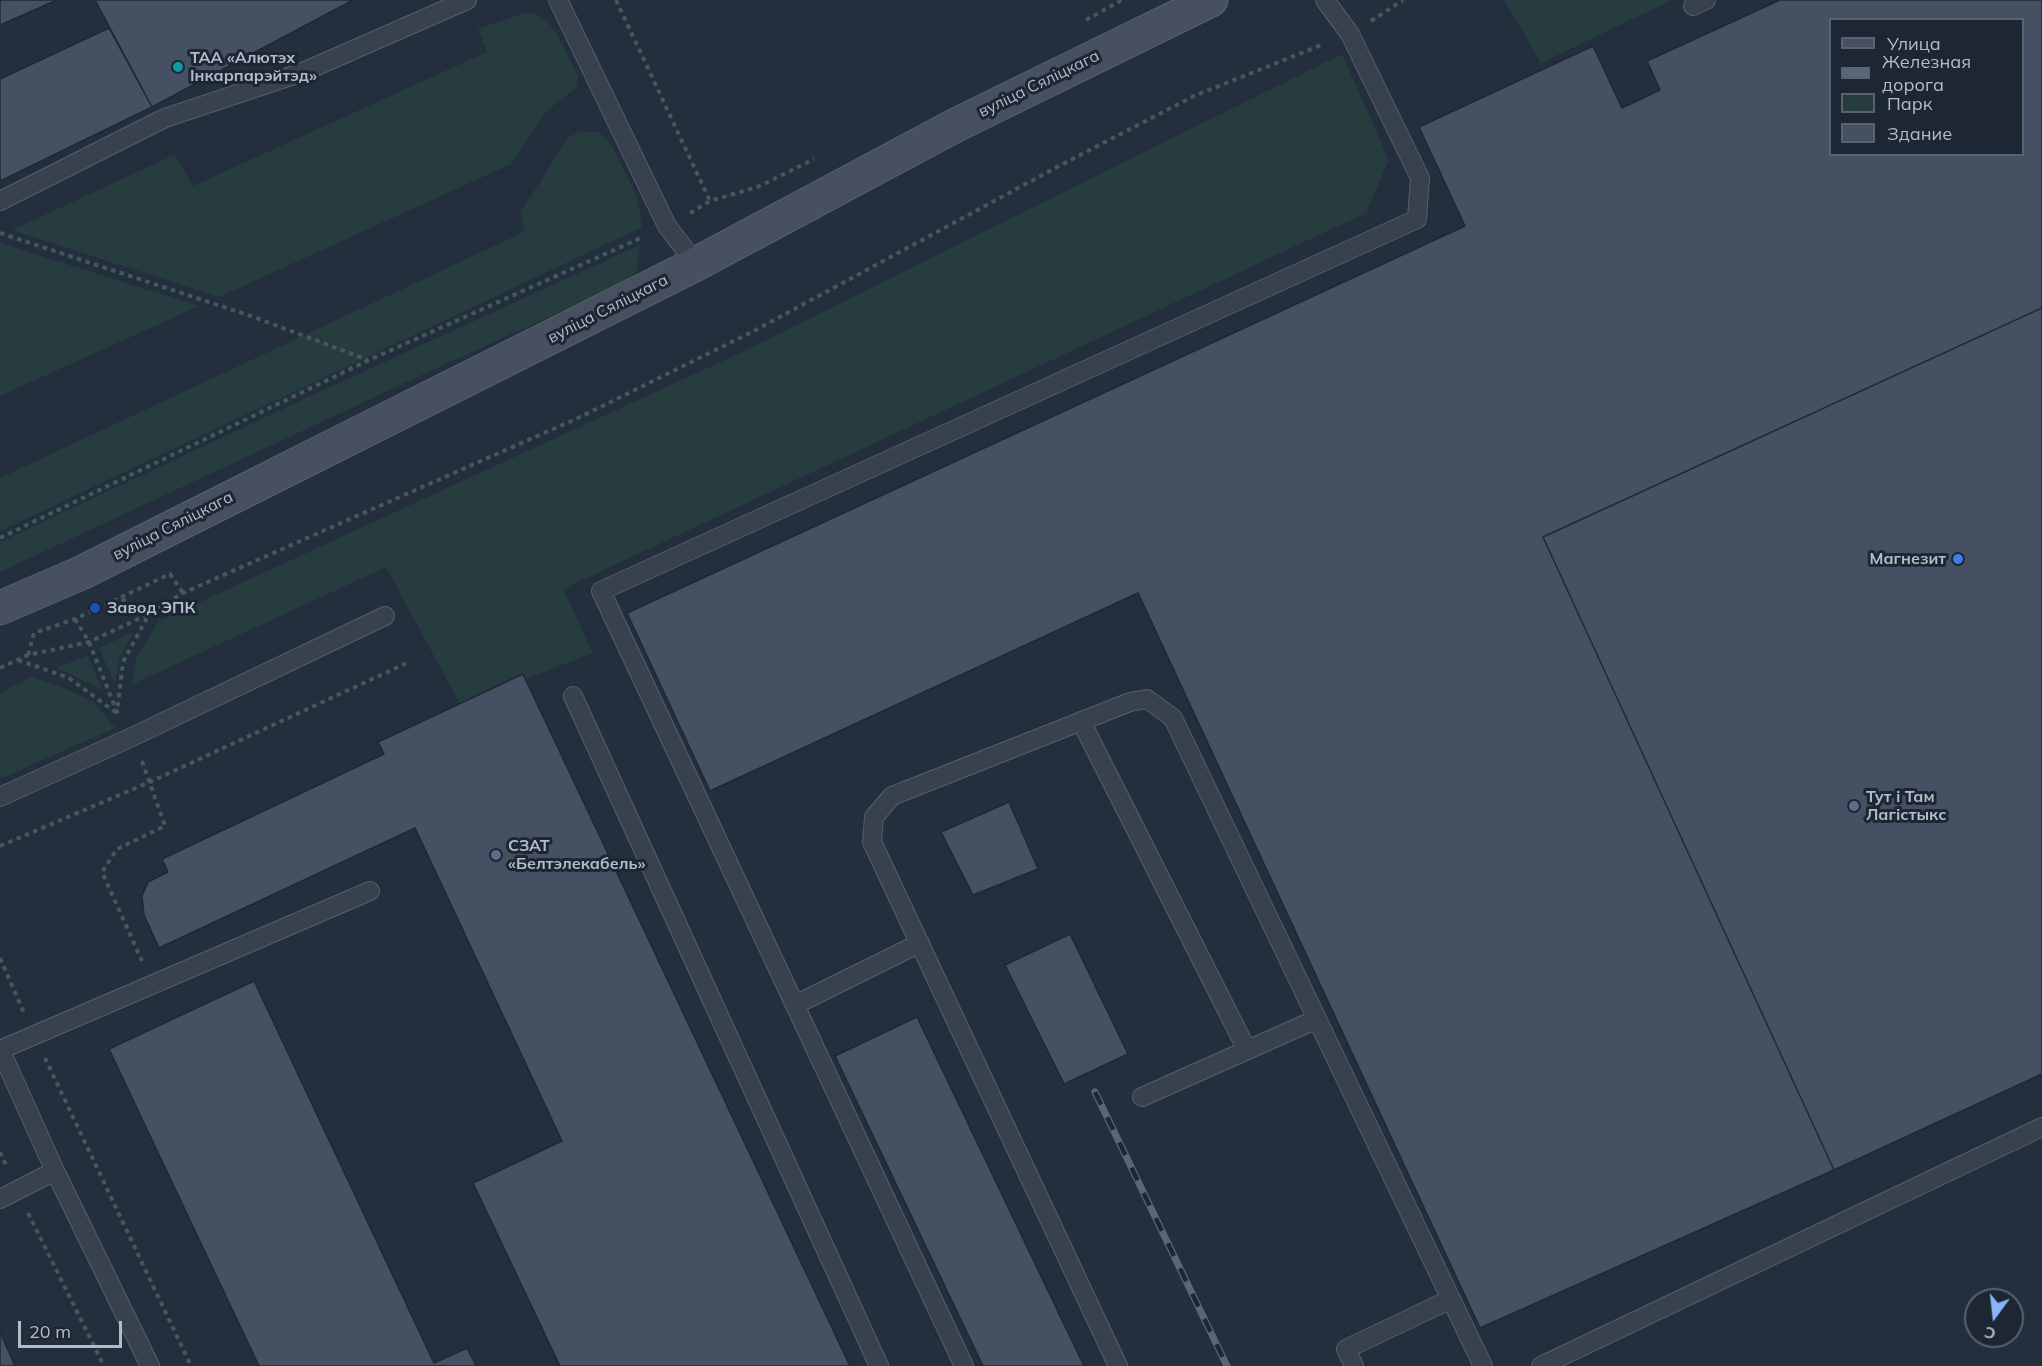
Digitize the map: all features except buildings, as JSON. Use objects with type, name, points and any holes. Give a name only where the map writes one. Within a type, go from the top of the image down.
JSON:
[{"type":"main road","name":"вуліца Сяліцкага","points":[[0,608],[92,567],[696,264],[956,125],[1211,0]]},
{"type":"lane","points":[[0,201],[165,118],[303,72],[467,0]]},
{"type":"lane","points":[[558,0],[668,226],[696,264]]},
{"type":"lane","points":[[963,1366],[602,591],[1418,219],[1420,178],[1350,34],[1325,0]]},
{"type":"lane","points":[[0,797],[132,737],[385,616]]},
{"type":"lane","points":[[573,696],[879,1366]]},
{"type":"lane","points":[[1118,1366],[872,842],[874,817],[892,796],[1130,702],[1147,699],[1173,718],[1483,1366]]},
{"type":"lane","points":[[1081,721],[1247,1050]]},
{"type":"lane","points":[[150,1366],[0,1049],[154,986],[370,891]]},
{"type":"lane","points":[[795,1005],[920,944]]},
{"type":"lane","points":[[1142,1096],[1317,1019]]},
{"type":"lane","points":[[1541,1366],[2042,1127]]},
{"type":"lane","points":[[0,1199],[56,1171]]},
{"type":"lane","points":[[1354,1366],[1346,1349],[1451,1299]]},
{"type":"path","points":[[0,538],[369,360],[668,226],[710,201],[616,0]]},
{"type":"path","points":[[0,668],[28,655],[89,642],[149,614],[183,593],[578,418],[752,332],[1194,96],[1350,34],[1403,0]]},
{"type":"path","points":[[0,233],[251,315],[369,360]]},
{"type":"path","points":[[28,655],[34,633],[75,619],[170,574],[183,593]]},
{"type":"path","points":[[118,597],[149,614]]},
{"type":"path","points":[[117,712],[123,662],[149,614]]},
{"type":"path","points":[[75,619],[89,642],[117,712],[132,737],[165,826],[117,849],[102,873],[154,986]]},
{"type":"path","points":[[17,660],[69,678],[117,712]]},
{"type":"path","points":[[0,846],[150,782],[409,662]]},
{"type":"path","points":[[0,958],[191,1366]]},
{"type":"path","points":[[0,1152],[104,1366]]},
{"type":"green space","points":[[1504,0],[1672,0],[1541,63]]},
{"type":"green space","points":[[525,13],[535,13],[547,21],[557,34],[578,76],[576,88],[545,112],[511,164],[219,297],[12,230],[174,155],[193,186],[487,52],[478,29]]},
{"type":"green space","points":[[1342,54],[1389,160],[1366,213],[563,589],[593,653],[460,704],[386,567],[131,685],[137,656],[159,621],[740,353]]},
{"type":"green space","points":[[580,132],[599,132],[611,144],[637,196],[642,227],[0,531],[0,478],[524,232],[521,211],[569,137]]},
{"type":"green space","points":[[0,243],[199,306],[0,396]]},
{"type":"green space","points":[[640,245],[637,270],[628,281],[0,572],[0,542],[306,398]]},
{"type":"green space","points":[[134,632],[119,658],[115,685],[99,648]]},
{"type":"green space","points":[[88,656],[103,691],[56,668]]},
{"type":"green space","points":[[31,677],[59,686],[94,702],[115,728],[0,779],[0,693]]},
{"type":"railway","points":[[1095,1092],[1227,1366]]},
{"type":"place","name":"ТАА «Алютэх Інкарпарэйтэд»","points":[[178,67]]},
{"type":"place","name":"Магнезит","points":[[1958,559]]},
{"type":"place","name":"Завод ЭПК","points":[[95,608]]},
{"type":"place","name":"Тут і Там Лагістыкс","points":[[1854,806]]},
{"type":"place","name":"СЗАТ «Белтэлекабель»","points":[[496,855]]}]
